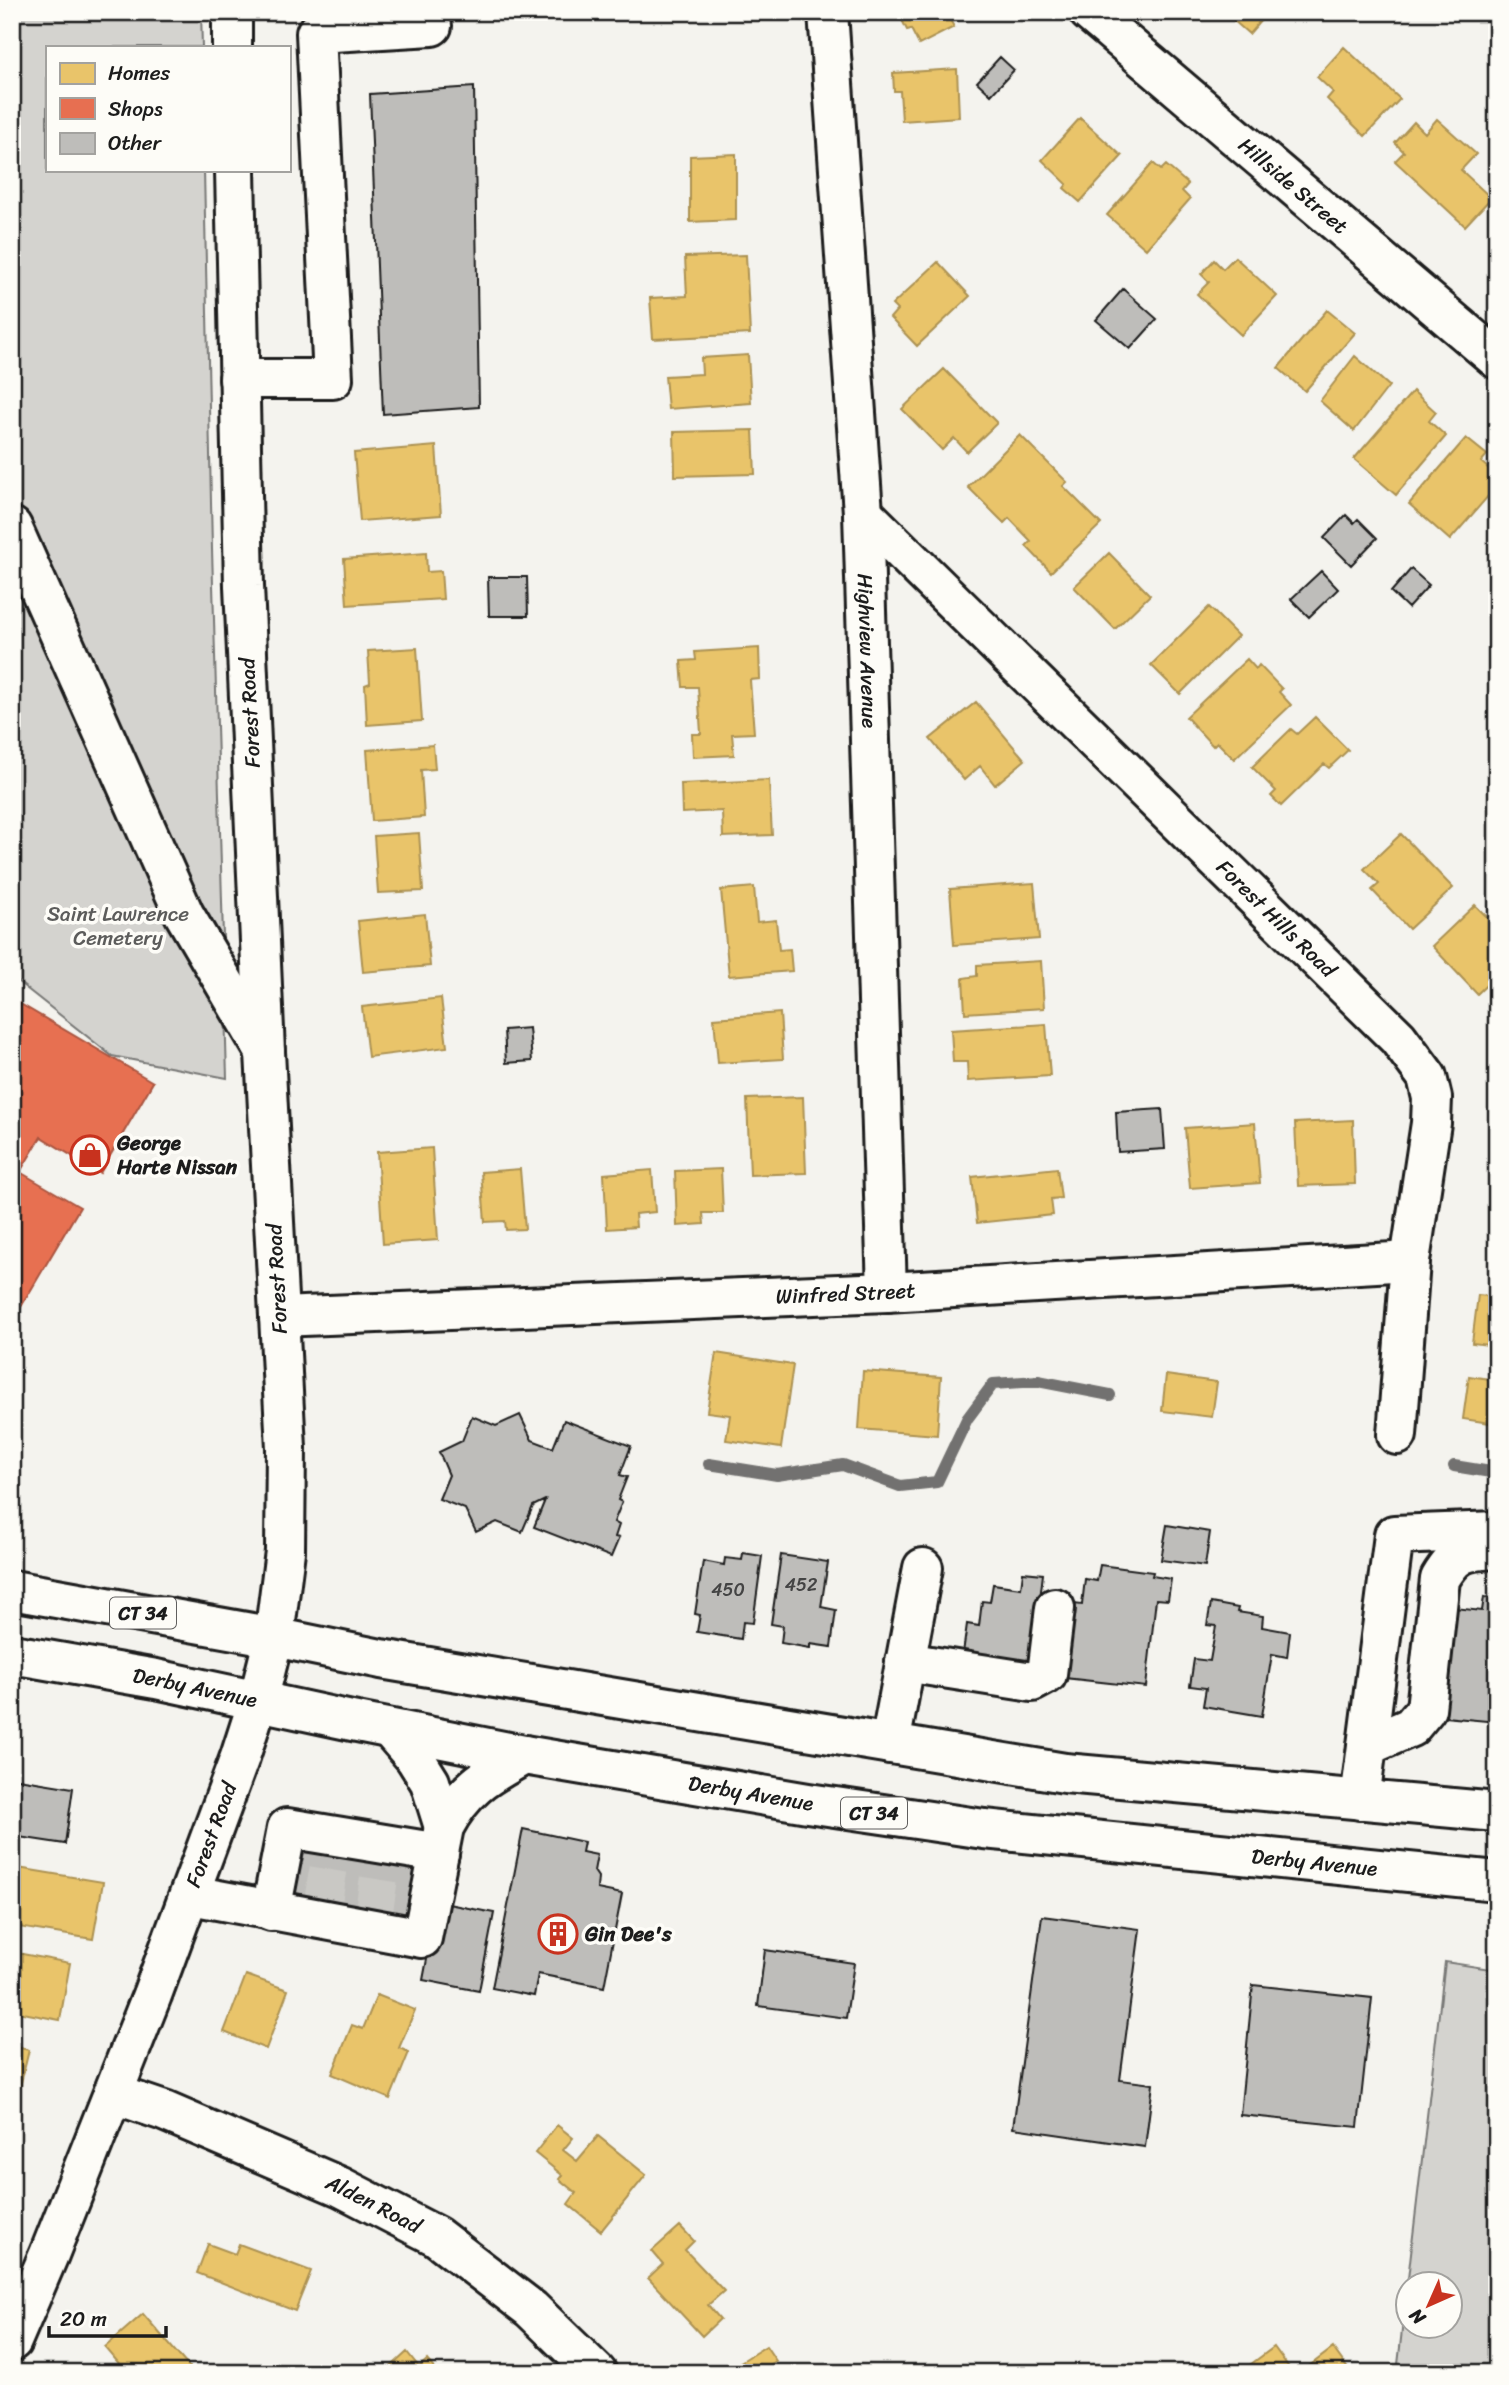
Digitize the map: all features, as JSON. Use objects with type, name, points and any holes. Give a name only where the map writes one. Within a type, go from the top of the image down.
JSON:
[{"type":"main road","points":[[232,12],[232,46]]},
{"type":"main road","name":"Highview Avenue","points":[[828,12],[863,513],[887,1293]]},
{"type":"main road","name":"Hillside Street","points":[[1089,12],[1497,359]]},
{"type":"main road","points":[[239,379],[332,380],[303,80],[316,33],[432,26]]},
{"type":"main road","name":"Forest Road","points":[[12,2341],[114,2094],[191,1895],[258,1701],[274,1637],[285,1551],[286,1448],[244,586],[235,172]]},
{"type":"main road","name":"Forest Hills Road","points":[[863,513],[1398,1038],[1427,1077],[1432,1098],[1431,1123],[1410,1261],[1397,1435]]},
{"type":"main road","points":[[12,527],[184,914],[265,1052]]},
{"type":"main road","name":"Winfred Street","points":[[279,1317],[887,1293],[1410,1261]]},
{"type":"main road","points":[[1360,1800],[1394,1535],[1497,1531]]},
{"type":"main road","points":[[1367,1746],[1411,1727],[1426,1709],[1440,1579],[1451,1561],[1465,1552],[1497,1549]]},
{"type":"main road","points":[[890,1744],[923,1568]]},
{"type":"main road","name":"CT 34","points":[[12,1590],[380,1659],[1065,1773],[1497,1812]]},
{"type":"main road","points":[[905,1662],[1032,1682],[1047,1674],[1055,1608]]},
{"type":"main road","name":"Derby Avenue","points":[[12,1654],[156,1679],[524,1755],[808,1803],[984,1829],[1497,1881]]},
{"type":"main road","points":[[390,1729],[415,1758],[430,1782],[442,1840]]},
{"type":"main road","points":[[191,1895],[271,1911],[322,1913],[372,1923],[422,1938],[442,1840],[470,1788],[524,1755]]},
{"type":"main road","points":[[271,1911],[287,1828],[333,1842],[382,1851],[442,1840]]},
{"type":"main road","name":"Alden Road","points":[[114,2094],[164,2111],[341,2187],[436,2236],[531,2309],[597,2373]]},
{"type":"green space","name":"Saint Lawrence Cemetery","points":[[12,12],[201,12],[202,46],[46,46],[46,172],[204,172],[227,1078],[112,1056],[12,977]]},
{"type":"green space","points":[[1445,1962],[1497,1970],[1497,2373],[1397,2373],[1401,2340],[1464,2340],[1464,2270],[1409,2270]]},
{"type":"building: Homes","points":[[898,12],[946,12],[954,27],[919,45]]},
{"type":"building: Homes","points":[[1224,12],[1268,12],[1249,34]]},
{"type":"building: Homes","points":[[1344,47],[1400,99],[1365,136],[1327,99],[1333,92],[1317,77]]},
{"type":"building: Homes","points":[[957,69],[959,117],[902,121],[900,91],[894,91],[893,73]]},
{"type":"building: Homes","points":[[1080,118],[1122,156],[1080,202],[1064,188],[1067,184],[1042,160]]},
{"type":"building: Homes","points":[[1437,119],[1476,154],[1461,170],[1491,198],[1465,226],[1395,161],[1404,152],[1395,143],[1414,122],[1425,133]]},
{"type":"building: Homes","points":[[736,154],[736,220],[690,222],[690,156]]},
{"type":"building: Homes","points":[[1153,163],[1161,170],[1166,165],[1188,184],[1182,191],[1190,199],[1146,249],[1107,215]]},
{"type":"building: Homes","points":[[746,255],[750,334],[653,339],[650,298],[687,296],[685,257]]},
{"type":"building: Homes","points":[[1235,257],[1277,296],[1241,335],[1197,294],[1209,282],[1201,274],[1214,260],[1223,269]]},
{"type":"building: Homes","points":[[938,262],[970,296],[917,346],[890,318],[897,310],[892,305]]},
{"type":"building: Homes","points":[[1327,310],[1355,333],[1305,391],[1278,368]]},
{"type":"building: Homes","points":[[748,355],[751,403],[668,409],[665,376],[702,374],[701,358]]},
{"type":"building: Homes","points":[[1355,356],[1389,386],[1354,431],[1320,401]]},
{"type":"building: Homes","points":[[944,369],[997,423],[967,452],[954,438],[942,450],[902,409]]},
{"type":"building: Homes","points":[[1413,391],[1436,412],[1429,421],[1446,436],[1396,495],[1354,459]]},
{"type":"building: Homes","points":[[753,430],[755,474],[675,476],[674,432]]},
{"type":"building: Homes","points":[[1020,435],[1067,482],[1063,486],[1101,524],[1051,572],[1026,546],[1031,541],[1009,518],[1004,523],[968,487]]},
{"type":"building: Homes","points":[[1466,438],[1487,455],[1481,462],[1497,476],[1497,486],[1450,540],[1409,504]]},
{"type":"building: Homes","points":[[436,446],[441,515],[360,521],[354,453]]},
{"type":"building: Homes","points":[[426,553],[427,572],[441,571],[443,599],[347,605],[344,559]]},
{"type":"building: Homes","points":[[1109,553],[1150,595],[1115,629],[1074,587]]},
{"type":"building: Homes","points":[[1209,607],[1238,636],[1180,694],[1151,665]]},
{"type":"building: Homes","points":[[417,648],[422,721],[367,725],[365,685],[370,683],[368,651]]},
{"type":"building: Homes","points":[[759,648],[760,679],[750,680],[754,733],[732,734],[734,755],[693,757],[692,734],[701,734],[698,687],[683,687],[681,661],[696,660],[695,652]]},
{"type":"building: Homes","points":[[1247,659],[1256,669],[1259,665],[1282,689],[1279,692],[1291,705],[1234,759],[1217,742],[1213,746],[1186,717]]},
{"type":"building: Homes","points":[[976,702],[1025,760],[995,785],[980,766],[964,780],[930,739]]},
{"type":"building: Homes","points":[[1315,717],[1348,750],[1329,768],[1324,764],[1281,806],[1271,796],[1276,791],[1252,767],[1291,729],[1297,734]]},
{"type":"building: Homes","points":[[433,745],[435,769],[421,770],[424,817],[372,821],[367,750]]},
{"type":"building: Homes","points":[[769,780],[772,835],[723,837],[722,811],[682,813],[681,784]]},
{"type":"building: Homes","points":[[419,833],[423,891],[378,893],[374,836]]},
{"type":"building: Homes","points":[[1401,834],[1453,888],[1409,929],[1372,890],[1379,884],[1364,869]]},
{"type":"building: Homes","points":[[1034,883],[1039,939],[954,945],[950,889]]},
{"type":"building: Homes","points":[[754,887],[757,922],[776,920],[779,950],[790,949],[792,971],[729,976],[721,890]]},
{"type":"building: Homes","points":[[1475,905],[1497,927],[1497,975],[1477,994],[1432,946]]},
{"type":"building: Homes","points":[[425,914],[430,966],[363,972],[358,921]]},
{"type":"building: Homes","points":[[1041,961],[1044,1008],[965,1013],[963,978],[977,976],[977,965]]},
{"type":"building: Homes","points":[[441,998],[447,1047],[368,1057],[362,1007]]},
{"type":"building: Homes","points":[[780,1013],[783,1059],[718,1063],[714,1018]]},
{"type":"building: Homes","points":[[1046,1024],[1050,1076],[968,1081],[967,1062],[953,1062],[951,1030]]},
{"type":"building: Homes","points":[[803,1097],[806,1173],[750,1175],[747,1099]]},
{"type":"building: Homes","points":[[1353,1120],[1355,1184],[1298,1186],[1295,1123]]},
{"type":"building: Homes","points":[[1255,1123],[1260,1183],[1190,1188],[1185,1128]]},
{"type":"building: Homes","points":[[432,1148],[438,1240],[383,1244],[377,1152]]},
{"type":"building: Homes","points":[[1497,1163],[1497,1201],[1492,1200]]},
{"type":"building: Homes","points":[[1057,1168],[1061,1198],[1051,1199],[1053,1215],[977,1223],[972,1177]]},
{"type":"building: Homes","points":[[520,1169],[525,1229],[506,1230],[505,1221],[485,1222],[481,1172]]},
{"type":"building: Homes","points":[[721,1169],[723,1213],[703,1213],[704,1224],[677,1226],[675,1171]]},
{"type":"building: Homes","points":[[652,1170],[655,1212],[635,1214],[636,1227],[607,1229],[604,1174]]},
{"type":"building: Homes","points":[[1478,1295],[1497,1297],[1497,1346],[1472,1343]]},
{"type":"building: Homes","points":[[716,1353],[793,1365],[781,1448],[726,1440],[730,1415],[707,1412]]},
{"type":"building: Homes","points":[[863,1371],[941,1377],[937,1435],[859,1429]]},
{"type":"building: Homes","points":[[1166,1375],[1217,1382],[1212,1417],[1162,1411]]},
{"type":"building: Homes","points":[[1469,1376],[1497,1380],[1497,1424],[1463,1419]]},
{"type":"building: Homes","points":[[12,1867],[103,1882],[93,1939],[12,1926]]},
{"type":"building: Homes","points":[[12,1952],[70,1963],[60,2020],[12,2011]]},
{"type":"building: Homes","points":[[246,1975],[288,1990],[266,2049],[224,2032]]},
{"type":"building: Homes","points":[[377,1995],[415,2010],[399,2048],[409,2052],[390,2099],[332,2074],[352,2025],[363,2029]]},
{"type":"building: Homes","points":[[12,2046],[29,2050],[17,2099],[12,2098]]},
{"type":"building: Homes","points":[[557,2125],[573,2138],[563,2150],[577,2161],[598,2136],[646,2175],[601,2231],[568,2204],[576,2193],[559,2179],[562,2175],[535,2153]]},
{"type":"building: Homes","points":[[680,2226],[694,2241],[685,2250],[724,2291],[708,2305],[720,2319],[702,2336],[648,2278],[663,2264],[652,2251]]},
{"type":"building: Homes","points":[[208,2244],[235,2254],[239,2244],[311,2271],[295,2311],[197,2273]]},
{"type":"building: Homes","points":[[143,2314],[194,2373],[127,2373],[105,2347]]},
{"type":"building: Homes","points":[[766,2346],[776,2361],[768,2366],[772,2373],[738,2373],[734,2366]]},
{"type":"building: Homes","points":[[1274,2347],[1293,2373],[1244,2373],[1243,2370]]},
{"type":"building: Homes","points":[[1333,2348],[1351,2373],[1300,2373]]},
{"type":"building: Homes","points":[[407,2352],[419,2367],[427,2360],[438,2373],[384,2373]]},
{"type":"building: Shops","name":"George Harte Nissan","points":[[12,999],[153,1082],[100,1173],[41,1137],[20,1172],[80,1207],[12,1322]]},
{"type":"building: Other","points":[[1000,57],[1014,70],[991,95],[977,82]]},
{"type":"building: Other","points":[[474,87],[479,407],[383,414],[370,94]]},
{"type":"building: Other","points":[[1123,289],[1157,319],[1130,349],[1096,320]]},
{"type":"building: Other","points":[[1346,515],[1354,523],[1358,519],[1377,538],[1351,565],[1324,538]]},
{"type":"building: Other","points":[[1411,569],[1429,585],[1408,608],[1391,592]]},
{"type":"building: Other","points":[[1321,571],[1338,589],[1309,617],[1291,599]]},
{"type":"building: Other","points":[[488,577],[527,577],[528,616],[489,616]]},
{"type":"building: Other","points":[[529,1028],[532,1061],[506,1063],[504,1030]]},
{"type":"building: Other","points":[[1162,1109],[1165,1149],[1118,1152],[1116,1112]]},
{"type":"building: Other","points":[[520,1415],[532,1440],[553,1448],[564,1420],[631,1446],[620,1475],[627,1477],[618,1500],[622,1502],[614,1522],[619,1525],[615,1537],[619,1538],[611,1557],[534,1527],[545,1500],[533,1506],[522,1532],[497,1522],[476,1532],[465,1509],[439,1499],[449,1475],[439,1452],[462,1441],[472,1416],[496,1426]]},
{"type":"building: Other","points":[[1167,1525],[1210,1532],[1205,1566],[1161,1560]]},
{"type":"building: Other","points":[[743,1553],[762,1556],[753,1623],[743,1622],[741,1639],[697,1632],[700,1615],[695,1614],[703,1561],[724,1565],[725,1558],[742,1560]]},
{"type":"building: Other","points":[[781,1555],[828,1562],[821,1607],[836,1610],[831,1647],[810,1644],[810,1648],[781,1643],[783,1626],[771,1624]]},
{"type":"building: Other","points":[[1100,1565],[1153,1572],[1152,1576],[1171,1579],[1168,1600],[1156,1599],[1146,1687],[1065,1678],[1074,1604],[1082,1605],[1085,1579],[1097,1581]]},
{"type":"building: Other","points":[[1023,1572],[1043,1574],[1032,1666],[963,1653],[967,1624],[979,1626],[982,1601],[990,1602],[993,1584],[1021,1588]]},
{"type":"building: Other","points":[[1484,1597],[1497,1599],[1497,1722],[1445,1717],[1446,1704],[1430,1702],[1433,1678],[1449,1679],[1455,1608],[1482,1611]]},
{"type":"building: Other","points":[[1211,1603],[1238,1608],[1237,1612],[1263,1616],[1262,1627],[1290,1632],[1287,1657],[1272,1654],[1262,1716],[1203,1706],[1206,1688],[1190,1686],[1194,1659],[1210,1661],[1216,1626],[1207,1625]]},
{"type":"building: Other","points":[[12,1778],[73,1788],[65,1844],[12,1836]]},
{"type":"building: Other","name":"Gin Dee's","points":[[523,1829],[584,1842],[582,1852],[597,1855],[594,1871],[598,1877],[597,1889],[622,1894],[604,1987],[538,1974],[534,1996],[492,1988]]},
{"type":"building: Other","points":[[298,1842],[431,1868],[421,1925],[288,1901]]},
{"type":"building: Other","points":[[438,1902],[494,1913],[479,1991],[423,1980]]},
{"type":"building: Other","points":[[1042,1916],[1140,1929],[1120,2080],[1153,2084],[1145,2147],[1013,2128]]},
{"type":"building: Other","points":[[765,1950],[854,1963],[846,2018],[758,2006]]},
{"type":"building: Other","points":[[1253,1985],[1372,1998],[1358,2127],[1240,2115]]},
{"type":"waterway","points":[[709,1464],[777,1475],[843,1465],[900,1486],[937,1482],[967,1419],[993,1384],[1038,1381],[1110,1395]]},
{"type":"waterway","points":[[1454,1466],[1497,1473]]},
{"type":"tunnel","points":[[322,1907],[332,1849]]},
{"type":"tunnel","points":[[373,1917],[382,1858]]},
{"type":"place","name":"George Harte Nissan","points":[[90,1155]]},
{"type":"place","name":"Gin Dee's","points":[[558,1934]]}]
